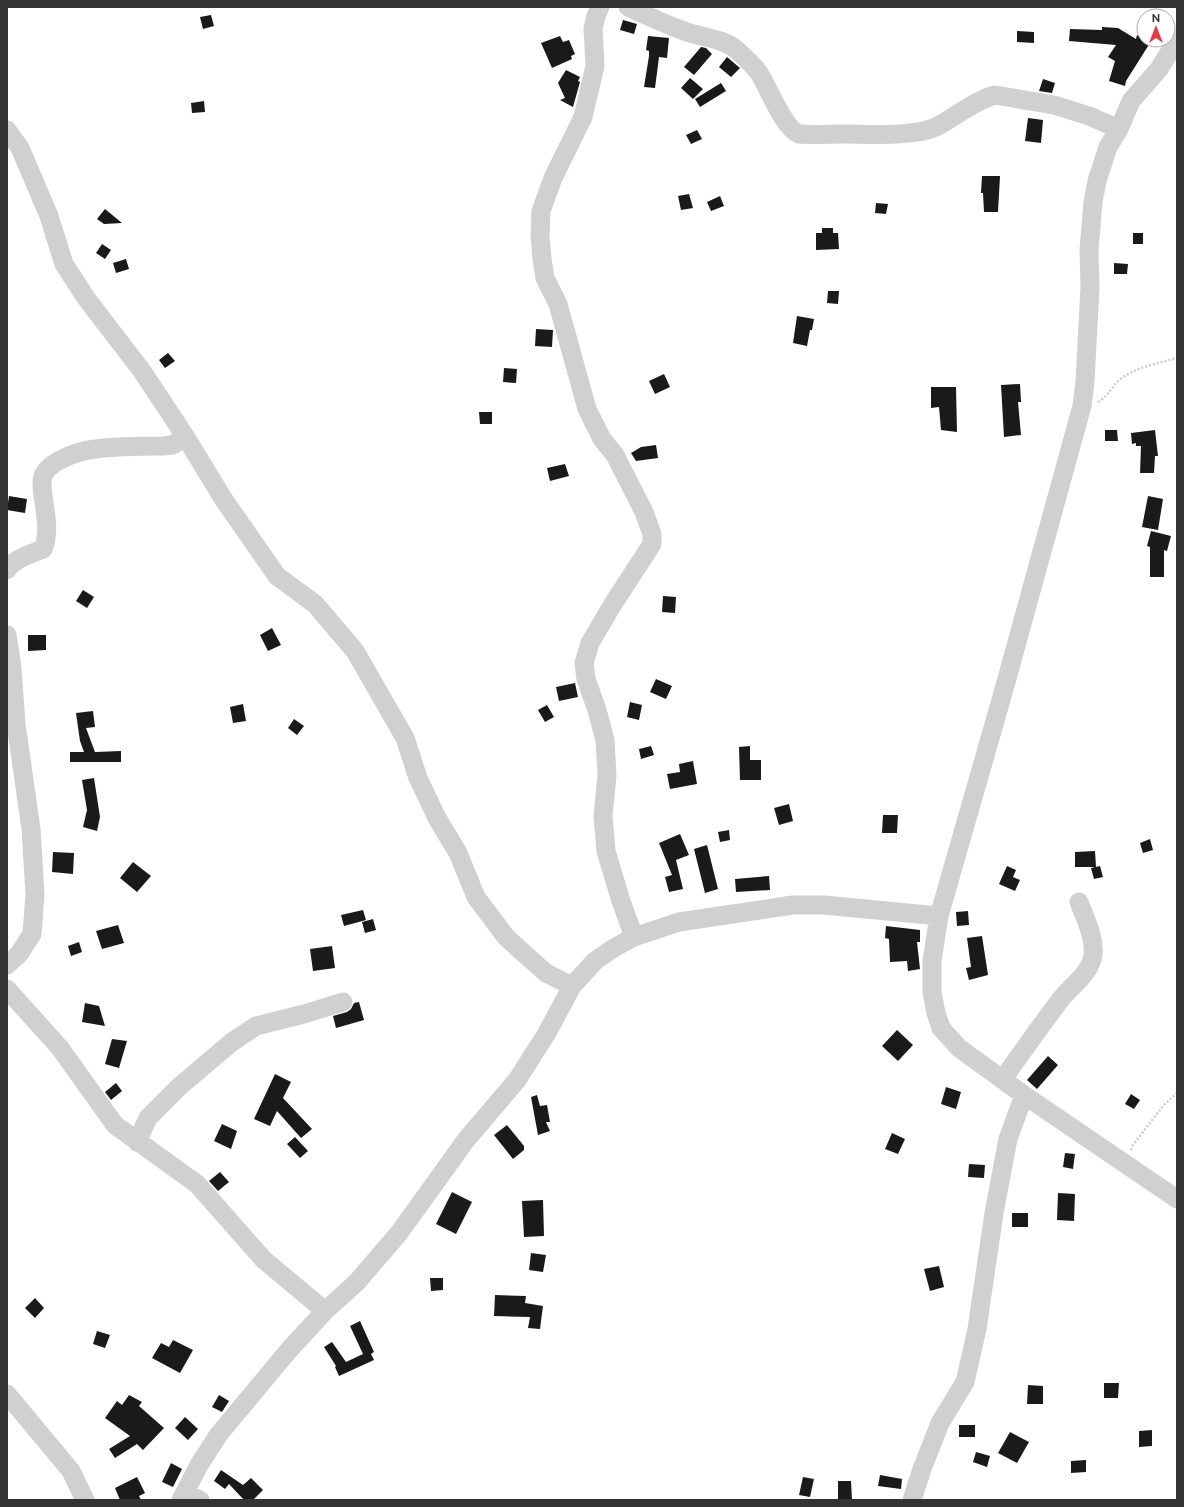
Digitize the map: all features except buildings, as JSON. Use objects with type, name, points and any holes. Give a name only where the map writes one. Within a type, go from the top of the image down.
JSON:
[{"type":"street","points":[[600,7],[593,29],[595,66],[583,116],[545,198],[541,211],[540,235],[545,278],[558,304],[587,409],[602,439],[615,455],[644,512],[652,534],[652,544],[613,604],[590,643],[584,662],[586,679],[597,710],[605,740],[607,775],[604,816],[606,851],[621,902],[634,937]]},
{"type":"street","points":[[628,7],[679,29],[732,46],[759,73],[786,122],[793,131],[799,134],[883,134],[918,132],[935,127],[976,103],[995,95],[1054,106],[1089,116],[1119,129]]},
{"type":"street","points":[[1177,40],[1168,70],[1130,101],[1119,129],[1108,147],[1097,181],[1093,202],[1089,250],[1090,287],[1085,382],[1082,406],[1003,693],[938,916],[932,961],[932,992],[936,1014],[941,1028],[959,1048],[1024,1095],[1177,1199]]},
{"type":"street","points":[[7,129],[20,148],[49,216],[64,264],[86,298],[142,371],[185,436],[224,500],[277,576],[316,604],[355,651],[405,738],[418,778],[437,818],[458,853],[476,897],[506,937],[546,973],[572,986]]},
{"type":"street","points":[[7,570],[16,562],[43,549],[47,534],[42,480],[45,471],[56,462],[95,449],[173,445],[185,436]]},
{"type":"street","points":[[7,635],[12,668],[16,724],[30,829],[35,894],[32,934],[19,954],[7,964]]},
{"type":"street","points":[[1003,1079],[1062,998],[1089,968],[1093,955],[1092,938],[1079,902]]},
{"type":"street","points":[[189,1498],[199,1465],[219,1434],[284,1356],[325,1311],[357,1282],[399,1233],[466,1140],[517,1080],[547,1033],[572,986],[595,961],[634,937],[679,922],[793,905],[824,905],[938,916]]},
{"type":"street","points":[[7,989],[60,1048],[115,1125],[197,1184],[263,1259],[325,1311]]},
{"type":"street","points":[[137,1142],[148,1118],[180,1086],[232,1042],[256,1026],[343,1002]]},
{"type":"street","points":[[912,1500],[940,1423],[965,1382],[977,1329],[994,1213],[1008,1139],[1024,1095]]},
{"type":"street","points":[[7,1394],[71,1471],[85,1500]]},
{"type":"path","points":[[1082,406],[1093,404],[1105,398],[1121,378],[1132,372],[1177,358]]},
{"type":"path","points":[[1126,1165],[1133,1145],[1163,1106],[1177,1093]]}]
